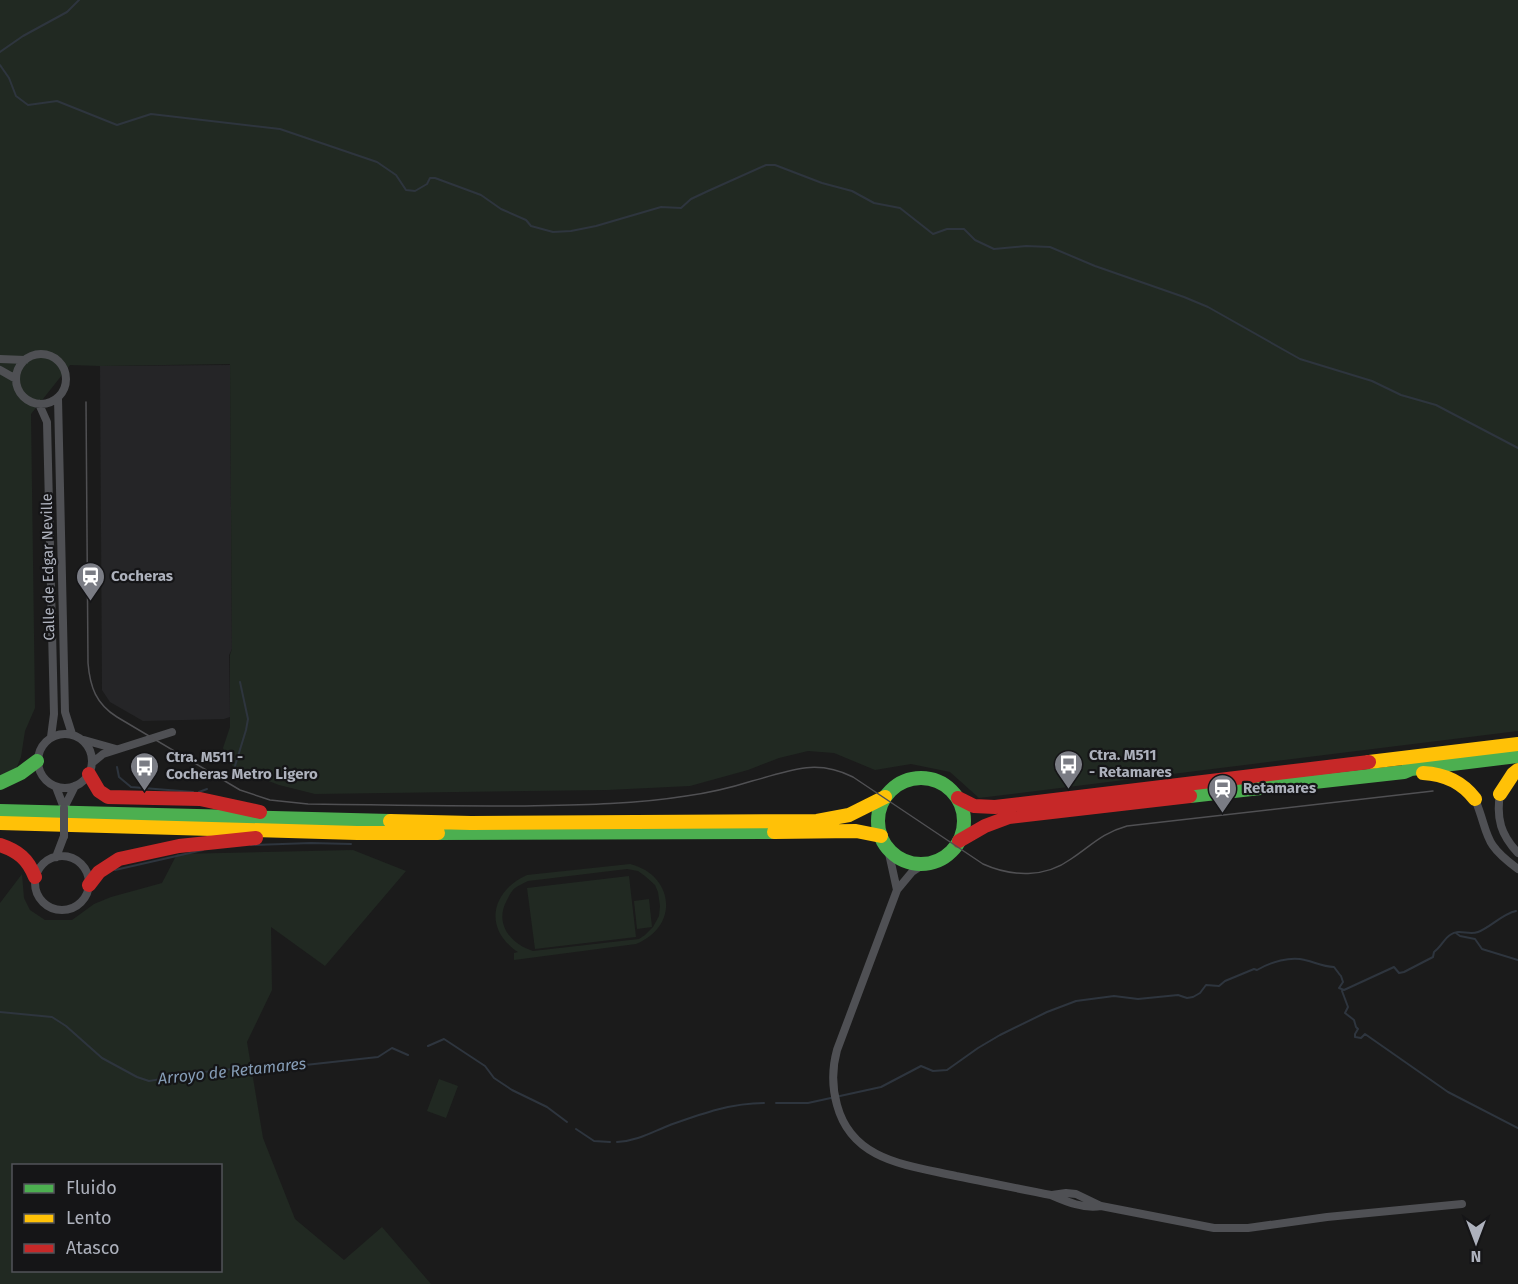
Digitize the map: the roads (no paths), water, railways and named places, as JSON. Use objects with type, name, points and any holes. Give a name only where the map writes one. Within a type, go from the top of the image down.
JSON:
[{"type":"highway","points":[[0,811],[482,823],[817,821],[849,815],[885,797],[901,783],[922,778],[942,784],[958,798],[974,806],[995,807],[1518,744]]},
{"type":"highway","points":[[885,797],[878,816],[881,836],[888,849],[904,860],[924,864],[945,857],[959,841],[985,826],[1009,817],[1404,772],[1411,769],[1518,756]]},
{"type":"highway","points":[[0,783],[21,773],[37,761]]},
{"type":"highway","points":[[91,768],[99,792],[114,798],[200,799],[261,812],[304,818]]},
{"type":"highway","points":[[1500,794],[1518,770]]},
{"type":"highway","points":[[1404,772],[1412,775],[1427,773],[1440,775],[1454,780],[1470,792],[1475,799]]},
{"type":"highway","points":[[958,798],[964,819],[959,841]]},
{"type":"highway","points":[[0,823],[357,833],[648,834],[856,831],[881,836]]},
{"type":"highway","points":[[89,885],[99,872],[115,861],[164,849],[236,839],[357,833]]},
{"type":"highway","points":[[0,845],[24,856],[36,877]]},
{"type":"street","points":[[0,359],[26,360],[40,354],[48,355],[61,364],[66,378],[66,385],[58,398],[52,402],[39,404],[25,399],[17,386],[16,378],[17,371],[26,360]]},
{"type":"street","points":[[0,370],[16,378]]},
{"type":"street","name":"Calle de Edgar Neville","points":[[58,398],[65,712],[72,734]]},
{"type":"street","name":"Calle de Edgar Neville","points":[[39,404],[46,422],[54,714],[51,737]]},
{"type":"street","points":[[64,808],[75,786],[103,754],[172,732]]},
{"type":"street","points":[[69,857],[64,836],[64,808],[56,787],[42,777],[37,761],[41,747],[51,737],[65,733],[117,749]]},
{"type":"street","points":[[84,740],[89,746],[91,768]]},
{"type":"street","points":[[56,787],[75,786]]},
{"type":"street","points":[[1500,794],[1499,821],[1504,836],[1518,853]]},
{"type":"street","points":[[1475,799],[1490,845],[1518,869]]},
{"type":"street","points":[[56,857],[64,836]]},
{"type":"street","points":[[888,849],[897,890]]},
{"type":"street","points":[[56,857],[69,857],[84,868],[89,885],[79,904],[68,909],[56,910],[40,900],[35,890],[36,877],[43,864],[56,857]]},
{"type":"street","points":[[924,864],[912,872],[897,890],[837,1050],[833,1067],[836,1102],[846,1127],[859,1143],[883,1158],[903,1164],[1051,1196],[1076,1194],[1101,1206],[1214,1228],[1248,1228],[1327,1217],[1462,1204]]},
{"type":"waterway","points":[[0,52],[23,36],[67,12],[79,0]]},
{"type":"waterway","points":[[0,65],[9,78],[16,96],[28,105],[57,101],[117,125],[151,114],[280,129],[377,162],[396,175],[406,190],[415,191],[427,184],[430,178],[435,178],[481,195],[501,209],[526,220],[531,226],[553,232],[596,226],[661,207],[681,208],[691,199],[708,191],[766,165],[775,165],[822,183],[852,191],[874,203],[900,208],[933,234],[947,229],[964,229],[975,240],[994,249],[1026,246],[1050,247],[1095,266],[1184,297],[1208,307],[1300,359],[1372,381],[1401,395],[1436,405],[1518,448]]},
{"type":"waterway","points":[[235,766],[248,719],[240,682]]},
{"type":"waterway","points":[[117,767],[119,777],[131,787],[193,792]]},
{"type":"waterway","points":[[199,792],[207,789]]},
{"type":"waterway","points":[[251,845],[351,844]]},
{"type":"waterway","points":[[115,870],[203,850]]},
{"type":"waterway","name":"Arroyo de Retamares","points":[[1341,976],[1343,982],[1339,988],[1344,990],[1394,967],[1399,973],[1404,972],[1433,957],[1434,952],[1450,935],[1457,932],[1478,932],[1516,911]]},
{"type":"waterway","points":[[1456,933],[1475,939],[1482,949],[1518,960]]},
{"type":"waterway","name":"Arroyo de Retamares","points":[[776,1103],[808,1103],[881,1087],[921,1066],[933,1071],[947,1070],[1000,1035],[1047,1012],[1076,1001],[1114,996],[1138,999],[1178,995],[1193,997],[1200,993],[1206,985],[1219,986],[1225,981],[1254,969],[1257,970],[1287,959],[1299,959],[1334,967],[1340,975]]},
{"type":"waterway","points":[[1342,991],[1348,1007],[1345,1013],[1354,1020],[1358,1029],[1355,1037],[1361,1038],[1365,1034],[1448,1092],[1518,1128]]},
{"type":"waterway","name":"Arroyo de Retamares","points":[[0,1012],[52,1017],[66,1026],[102,1058],[149,1081],[217,1070],[296,1066],[378,1057],[392,1048],[408,1055]]},
{"type":"waterway","name":"Arroyo de Retamares","points":[[428,1046],[444,1039],[485,1066],[494,1078],[512,1090],[547,1107],[567,1122]]},
{"type":"waterway","name":"Arroyo de Retamares","points":[[617,1142],[638,1138],[716,1110],[764,1103]]},
{"type":"waterway","name":"Arroyo de Retamares","points":[[576,1129],[594,1141],[610,1142]]},
{"type":"tram line","points":[[86,402],[88,663],[95,694],[99,701],[117,717],[240,790],[270,800],[308,804],[439,806],[623,803],[711,792],[802,768],[827,768],[853,777],[983,864],[1005,871],[1028,874],[1050,870],[1061,865],[1104,836],[1127,826],[1433,791]]},
{"type":"place","name":"Cocheras","points":[[90,602]]},
{"type":"place","name":"Ctra. M511 - Retamares","points":[[1068,790]]},
{"type":"place","name":"Ctra. M511 - Cocheras Metro Ligero","points":[[145,792]]},
{"type":"place","name":"Retamares","points":[[1222,814]]}]
